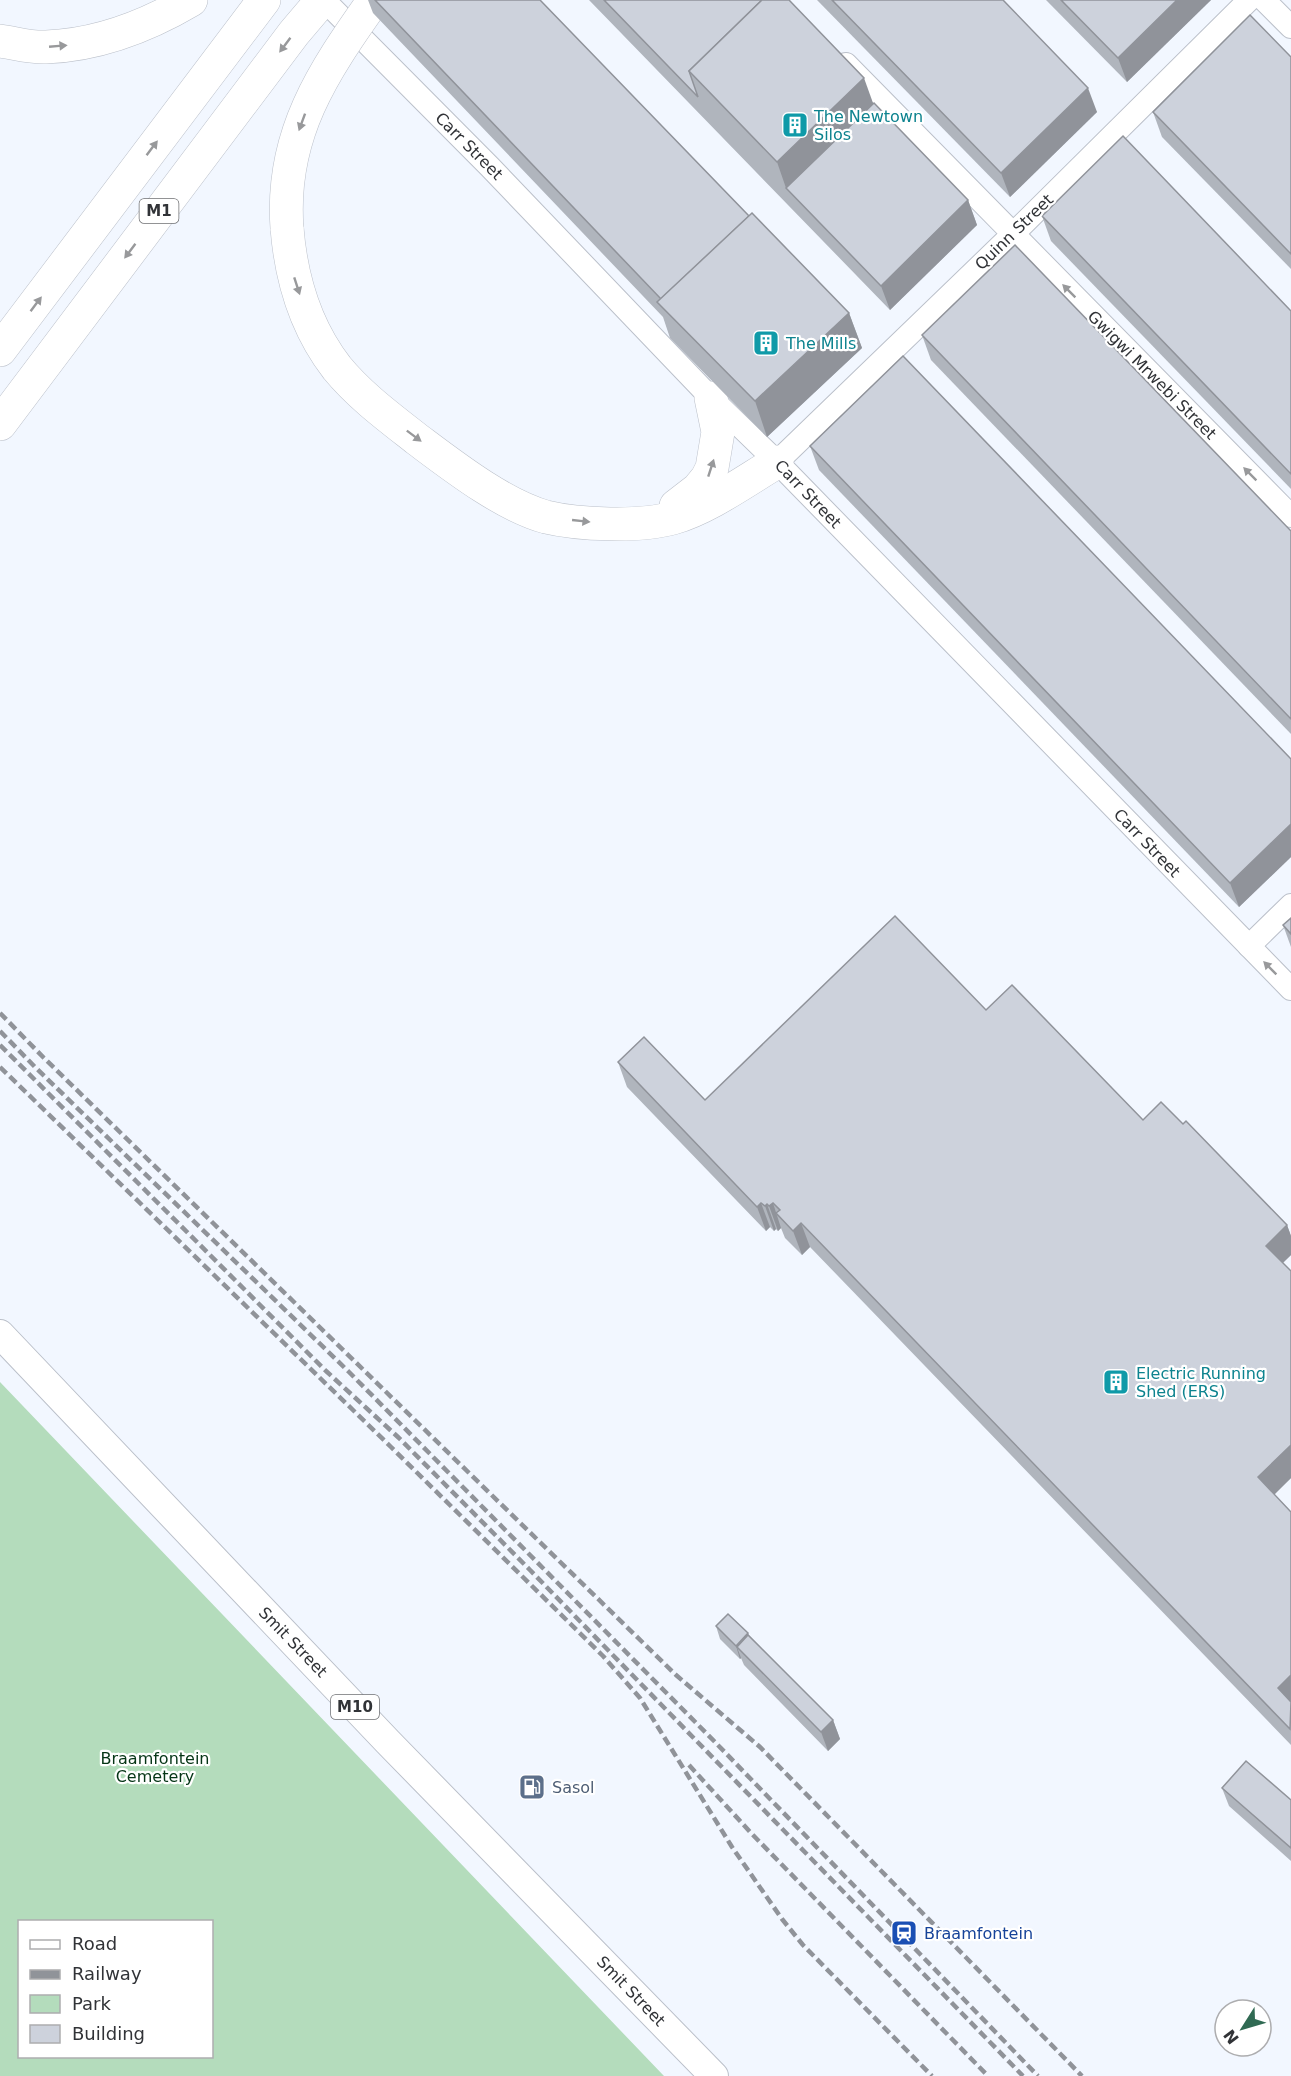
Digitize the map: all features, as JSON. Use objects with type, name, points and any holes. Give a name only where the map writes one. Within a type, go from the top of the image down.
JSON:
[{"type":"highway","points":[[0,41],[44,47],[79,44],[120,33],[160,18],[191,0]]},
{"type":"highway","name":"M1","points":[[0,350],[264,0]]},
{"type":"highway","points":[[374,0],[335,56],[309,103],[296,138],[288,174],[285,205],[289,257],[295,281],[317,337],[336,367],[357,391],[454,467],[496,494],[546,517],[625,524],[672,518],[693,511],[777,462]]},
{"type":"highway","name":"M1","points":[[0,424],[294,33],[329,6]]},
{"type":"highway","points":[[655,521],[699,489],[708,478],[718,432],[711,398]]},
{"type":"main road","name":"Smit Street","points":[[0,1334],[380,1733],[714,2076]]},
{"type":"street","points":[[329,6],[360,0]]},
{"type":"street","name":"Quinn Street","points":[[777,462],[1249,0]]},
{"type":"street","points":[[1264,0],[1291,27]]},
{"type":"street","name":"Carr Street","points":[[329,6],[490,166],[711,398],[777,462],[1291,989]]},
{"type":"street","name":"Gwigwi Mrwebi Street","points":[[833,50],[1291,516]]},
{"type":"street","points":[[1249,946],[1291,905]]},
{"type":"green space","name":"Braamfontein Cemetery","points":[[0,1382],[664,2076],[0,2076]]},
{"type":"building","points":[[375,0],[540,0],[749,216],[661,299]]},
{"type":"building","points":[[604,0],[762,0],[689,71],[698,97]]},
{"type":"building","points":[[762,0],[789,0],[864,78],[777,162],[689,71]]},
{"type":"building","points":[[832,0],[1003,0],[1088,88],[1001,173]]},
{"type":"building","points":[[1061,0],[1177,0],[1118,58]]},
{"type":"building","points":[[1250,15],[1291,57],[1291,254],[1153,112]]},
{"type":"building","points":[[874,103],[968,200],[881,286],[786,188]]},
{"type":"building","points":[[1123,136],[1291,311],[1291,474],[1042,216]]},
{"type":"building","name":"The Mills","points":[[752,213],[849,313],[755,401],[657,302]]},
{"type":"building","points":[[1015,245],[1291,531],[1291,719],[922,335]]},
{"type":"building","points":[[903,356],[1291,759],[1291,824],[1230,883],[810,446]]},
{"type":"building","name":"Electric Running Shed (ERS)","points":[[895,916],[986,1010],[1012,985],[1143,1120],[1161,1102],[1183,1124],[1186,1121],[1287,1225],[1266,1246],[1291,1271],[1291,1445],[1258,1477],[1291,1512],[1291,1675],[1278,1688],[1291,1702],[1290,1729],[801,1223],[793,1231],[776,1213],[780,1210],[773,1203],[765,1206],[761,1203],[757,1207],[618,1062],[644,1037],[705,1100]]},
{"type":"building","points":[[1291,918],[1291,934],[1283,925]]},
{"type":"building","points":[[728,1614],[748,1633],[736,1646],[716,1626]]},
{"type":"building","points":[[748,1635],[833,1720],[821,1732],[737,1647]]},
{"type":"building","points":[[1246,1761],[1291,1800],[1291,1848],[1222,1788]]},
{"type":"railway","points":[[0,1013],[676,1675],[760,1747],[1082,2076]]},
{"type":"railway","points":[[0,1031],[349,1372],[714,1741],[1038,2076]]},
{"type":"railway","points":[[0,1045],[326,1371],[399,1438],[530,1570],[1023,2076]]},
{"type":"railway","points":[[0,1067],[603,1656],[640,1698],[732,1847],[782,1919],[803,1945],[932,2076]]},
{"type":"railway","points":[[689,1765],[751,1833],[988,2076]]},
{"type":"place","name":"The Newtown Silos","points":[[795,125]]},
{"type":"place","name":"The Mills","points":[[766,343]]},
{"type":"place","name":"Electric Running Shed (ERS)","points":[[1116,1382]]},
{"type":"place","name":"Sasol","points":[[532,1787]]},
{"type":"place","name":"Braamfontein","points":[[904,1933]]}]
